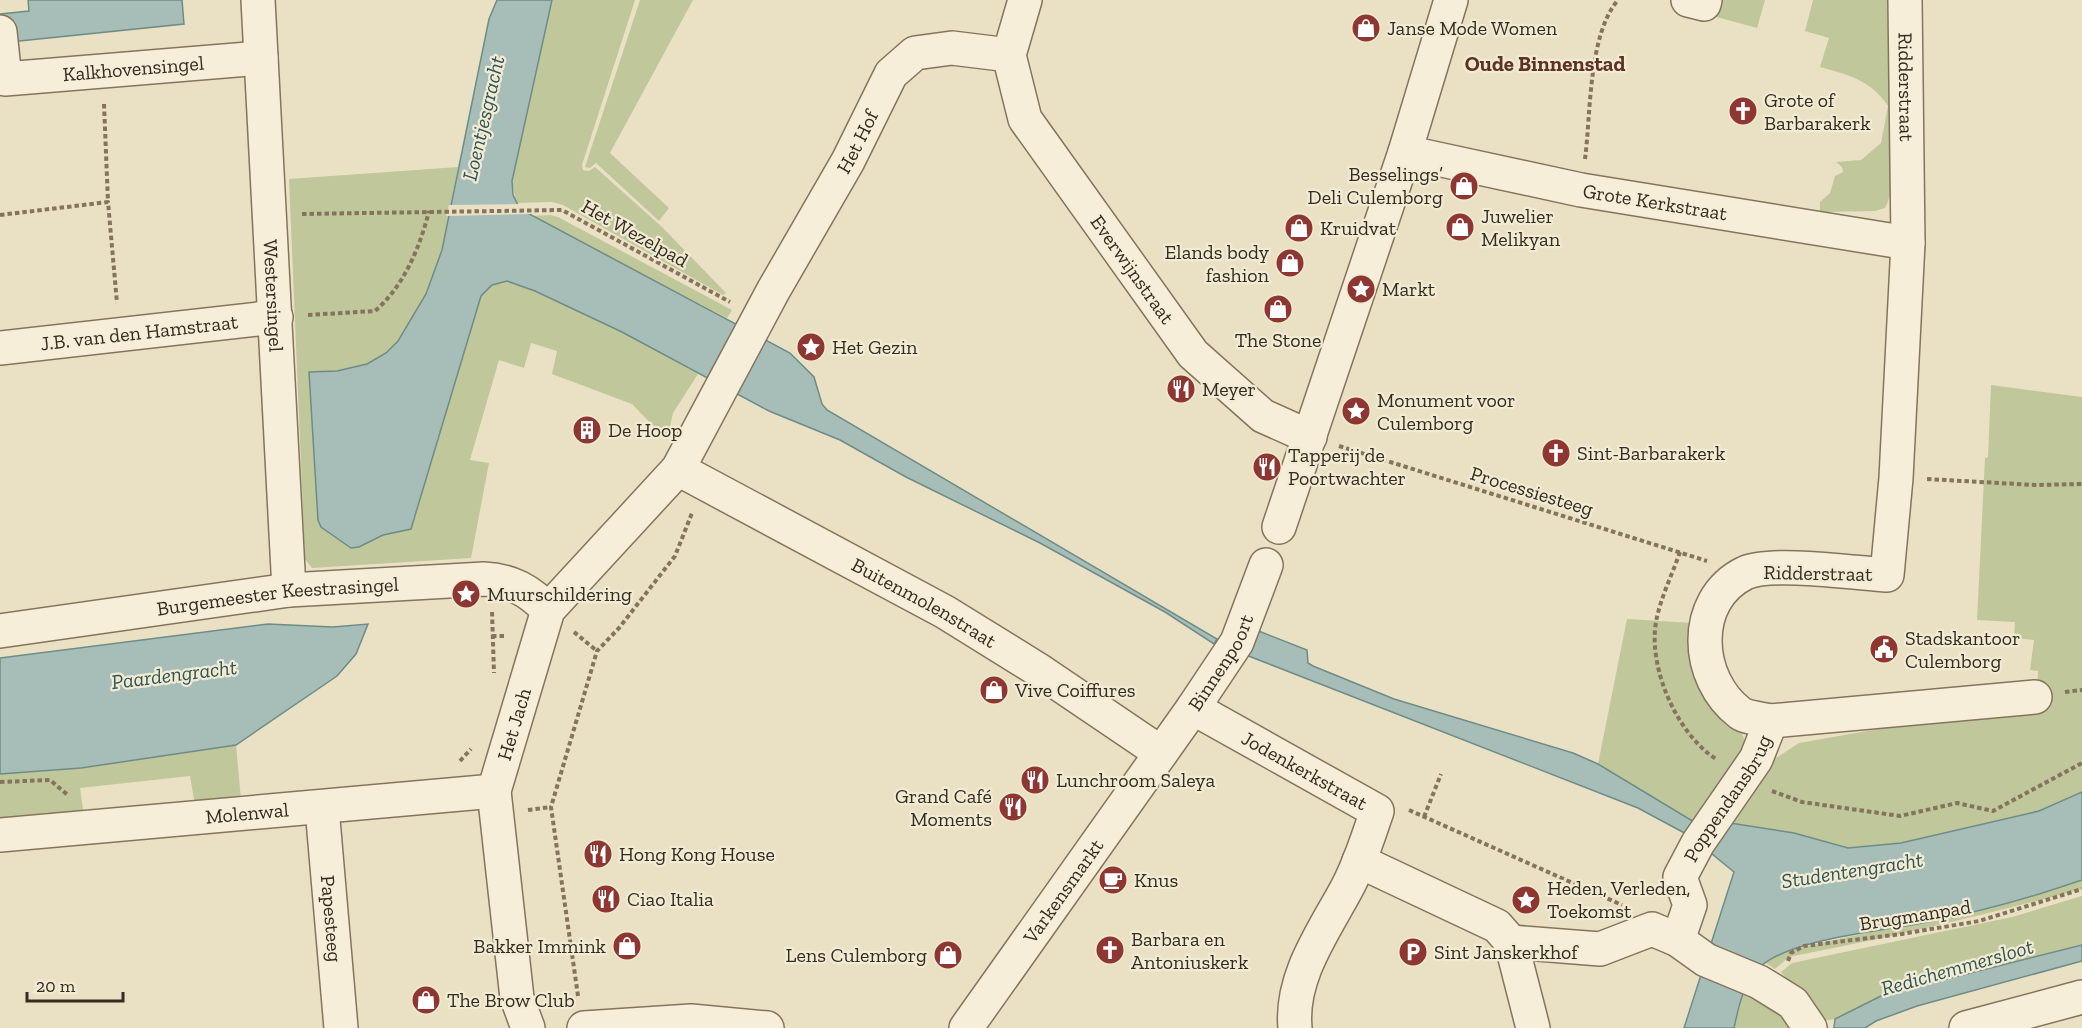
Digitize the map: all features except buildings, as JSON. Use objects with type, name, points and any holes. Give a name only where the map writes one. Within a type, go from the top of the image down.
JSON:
[{"type":"street","name":"Westersingel","points":[[258,0],[289,590]]},
{"type":"street","points":[[1009,55],[1025,0]]},
{"type":"street","points":[[1279,527],[1405,152],[1451,0]]},
{"type":"street","points":[[1688,0],[1704,4],[1705,0]]},
{"type":"street","name":"Ridderstraat","points":[[1905,0],[1908,243],[1896,478],[1887,575],[1771,568],[1746,573],[1729,586],[1715,603],[1706,626],[1705,656],[1710,675],[1724,697],[1741,714],[1770,721],[2035,697]]},
{"type":"street","name":"Kalkhovensingel","points":[[1,37],[3,80],[261,58]]},
{"type":"street","name":"Het Hof","points":[[713,405],[848,161],[891,74],[915,53],[952,48],[1009,55]]},
{"type":"street","name":"Everwijnstraat","points":[[1009,55],[1025,119],[1193,354],[1263,416],[1310,437]]},
{"type":"street","name":"Grote Kerkstraat","points":[[1405,152],[1581,190],[1908,243]]},
{"type":"street","name":"J.B. van den Hamstraat","points":[[0,348],[276,317]]},
{"type":"street","name":"Het Jach","points":[[528,1028],[517,998],[494,791],[548,610],[691,477],[713,405]]},
{"type":"street","name":"Buitenmolenstraat","points":[[691,477],[945,612],[1037,669],[1161,753]]},
{"type":"street","name":"Binnenpoort","points":[[1161,753],[1237,642],[1266,565]]},
{"type":"street","name":"Burgemeester Keestrasingel","points":[[0,631],[289,590],[504,580],[531,595],[548,610]]},
{"type":"street","name":"Jodenkerkstraat","points":[[1193,708],[1377,811]]},
{"type":"street","name":"Poppendansbrug","points":[[1665,935],[1690,905],[1680,877],[1698,843],[1756,759],[1770,721]]},
{"type":"street","name":"Varkensmarkt","points":[[966,1028],[1161,753]]},
{"type":"street","name":"Molenwal","points":[[0,835],[494,791]]},
{"type":"street","name":"Papesteeg","points":[[322,808],[340,1028]]},
{"type":"street","points":[[1296,1028],[1294,1017],[1299,986],[1327,920],[1359,861],[1377,811]]},
{"type":"street","points":[[1359,861],[1497,926],[1511,942],[1533,1028]]},
{"type":"street","points":[[1511,942],[1600,949],[1665,935],[1706,960],[1767,987],[1793,1003],[1810,1028]]},
{"type":"street","points":[[1966,1028],[2082,997]]},
{"type":"street","points":[[580,1015],[767,1028]]},
{"type":"path","points":[[1581,190],[1590,122],[1591,78],[1609,11],[1618,0]]},
{"type":"path","points":[[102,71],[108,202],[119,334]]},
{"type":"path","points":[[0,215],[108,202]]},
{"type":"path","name":"Het Wezelpad","points":[[271,215],[533,208],[562,210],[760,317]]},
{"type":"path","points":[[276,317],[375,310],[392,292],[416,253],[429,212]]},
{"type":"path","name":"Processiesteeg","points":[[1310,437],[1746,573]]},
{"type":"path","points":[[580,1015],[579,994],[551,807],[597,651],[619,628],[675,556],[691,477]]},
{"type":"path","points":[[1896,478],[2035,485],[2082,484]]},
{"type":"path","name":"Het Jach","points":[[492,612],[492,683]]},
{"type":"path","points":[[492,636],[507,636]]},
{"type":"path","name":"Het Jach","points":[[435,796],[435,788],[441,779],[477,744]]},
{"type":"path","points":[[1424,817],[1441,774]]},
{"type":"path","points":[[0,782],[42,779],[59,785],[72,801],[77,828]]},
{"type":"path","name":"Jodenkerkstraat","points":[[1377,811],[1402,807],[1637,912],[1665,935]]},
{"type":"path","name":"Brugmanpad","points":[[1767,987],[1791,953],[1804,946],[1902,934],[1979,921],[2082,889]]},
{"type":"green space","points":[[552,0],[635,0],[582,165],[583,170],[589,171],[595,167],[662,227],[726,293],[723,295],[563,205],[552,202],[516,203],[512,181]]},
{"type":"green space","points":[[640,0],[693,0],[610,153],[669,208],[659,221],[596,163],[590,168],[585,167]]},
{"type":"green space","points":[[1716,0],[1765,0],[1757,28],[1713,16]]},
{"type":"green space","points":[[1813,0],[1887,0],[1894,140],[1890,192],[1885,208],[1875,211],[1820,212],[1820,202],[1830,193],[1835,176],[1843,172],[1842,167],[1836,162],[1861,160],[1881,143],[1888,106],[1866,84],[1820,67],[1829,38],[1805,31]]},
{"type":"green space","points":[[458,167],[442,250],[426,294],[397,341],[386,353],[367,364],[337,371],[310,372],[321,527],[351,548],[360,547],[383,535],[411,528],[481,296],[492,285],[507,281],[535,291],[622,332],[698,374],[673,413],[667,440],[632,404],[552,374],[557,351],[531,343],[524,368],[499,360],[470,460],[489,463],[471,558],[312,568],[305,559],[289,179]]},
{"type":"green space","points":[[531,216],[558,217],[732,310],[727,318]]},
{"type":"green space","points":[[1991,385],[2082,397],[2082,792],[2039,811],[1901,843],[1848,848],[1794,833],[1730,823],[1735,805],[1776,758],[1799,743],[2037,701],[2038,671],[2030,670],[2034,640],[2014,638],[2015,622],[1977,620]]},
{"type":"green space","points":[[1627,619],[1692,623],[1745,741],[1745,752],[1699,825],[1598,764]]},
{"type":"green space","points":[[236,745],[241,800],[195,805],[190,776],[80,788],[84,817],[0,823],[0,774],[81,768]]},
{"type":"green space","points":[[2082,880],[2082,889],[2046,899],[1900,934],[1789,957],[1775,969],[1766,963],[1786,951],[1972,911]]},
{"type":"green space","points":[[2082,896],[2082,945],[1883,995],[1835,1019],[1821,1021],[1781,972],[1792,963],[2012,917]]},
{"type":"green space","points":[[1746,983],[1766,993],[1792,1028],[1734,1028]]},
{"type":"water","points":[[28,0],[182,0],[184,24],[0,43],[0,14],[29,11]]},
{"type":"water","name":"Loentjesgracht","points":[[497,0],[552,0],[512,181],[513,195],[520,209],[790,353],[814,377],[822,404],[827,410],[1217,639],[1214,644],[1165,612],[1040,543],[906,477],[840,440],[769,411],[622,332],[535,291],[507,281],[492,285],[481,296],[411,529],[383,535],[359,547],[351,548],[321,527],[318,520],[309,372],[337,371],[367,364],[386,353],[398,341],[426,294],[442,250],[489,19]]},
{"type":"water","name":"Paardengracht","points":[[268,624],[333,627],[368,624],[356,654],[337,676],[236,745],[81,768],[0,774],[0,658]]},
{"type":"water","name":"Studentengracht","points":[[1256,630],[1307,650],[1308,663],[1313,666],[1394,699],[1573,753],[1598,764],[1699,825],[1730,823],[1794,833],[1848,848],[1901,843],[2039,811],[2082,792],[2082,880],[1970,913],[1842,936],[1796,948],[1776,956],[1755,972],[1743,995],[1734,1028],[1684,1028],[1734,872],[1690,836],[1638,808],[1246,655]]},
{"type":"water","points":[[2082,945],[2082,961],[1917,1006],[1876,1021],[1865,1028],[1834,1028],[1835,1019],[1883,995]]},
{"type":"pier","points":[[521,204],[531,214],[446,216],[449,205]]},
{"type":"place","name":"Janse Mode Women","points":[[1366,28]]},
{"type":"place","name":"Grote of Barbarakerk","points":[[1743,111]]},
{"type":"place","name":"Besselings’ Deli Culemborg","points":[[1464,186]]},
{"type":"place","name":"Juwelier Melikyan","points":[[1460,227]]},
{"type":"place","name":"Kruidvat","points":[[1299,228]]},
{"type":"place","name":"Elands body fashion","points":[[1290,263]]},
{"type":"place","name":"Markt","points":[[1361,289]]},
{"type":"place","name":"The Stone","points":[[1278,309]]},
{"type":"place","name":"Het Gezin","points":[[811,347]]},
{"type":"place","name":"Meyer","points":[[1181,389]]},
{"type":"place","name":"Monument voor Culemborg","points":[[1356,411]]},
{"type":"place","name":"De Hoop","points":[[587,430]]},
{"type":"place","name":"Sint-Barbarakerk","points":[[1556,453]]},
{"type":"place","name":"Tapperij de Poortwachter","points":[[1267,467]]},
{"type":"place","name":"Muurschildering","points":[[466,594]]},
{"type":"place","name":"Stadskantoor Culemborg","points":[[1884,649]]},
{"type":"place","name":"Vive Coiffures","points":[[994,690]]},
{"type":"place","name":"Lunchroom Saleya","points":[[1035,780]]},
{"type":"place","name":"Grand Café Moments","points":[[1013,807]]},
{"type":"place","name":"Hong Kong House","points":[[598,854]]},
{"type":"place","name":"Knus","points":[[1113,880]]},
{"type":"place","name":"Ciao Italia","points":[[606,899]]},
{"type":"place","name":"Heden, Verleden, Toekomst","points":[[1526,900]]},
{"type":"place","name":"Bakker Immink","points":[[627,946]]},
{"type":"place","name":"Barbara en Antoniuskerk","points":[[1110,950]]},
{"type":"place","name":"Sint Janskerkhof","points":[[1413,952]]},
{"type":"place","name":"Lens Culemborg","points":[[948,955]]},
{"type":"place","name":"The Brow Club","points":[[426,1000]]},
{"type":"district","name":"Oude Binnenstad","points":[[1545,63]]},
{"type":"water label","name":"Redichemmersloot","points":[[1957,967]]}]
